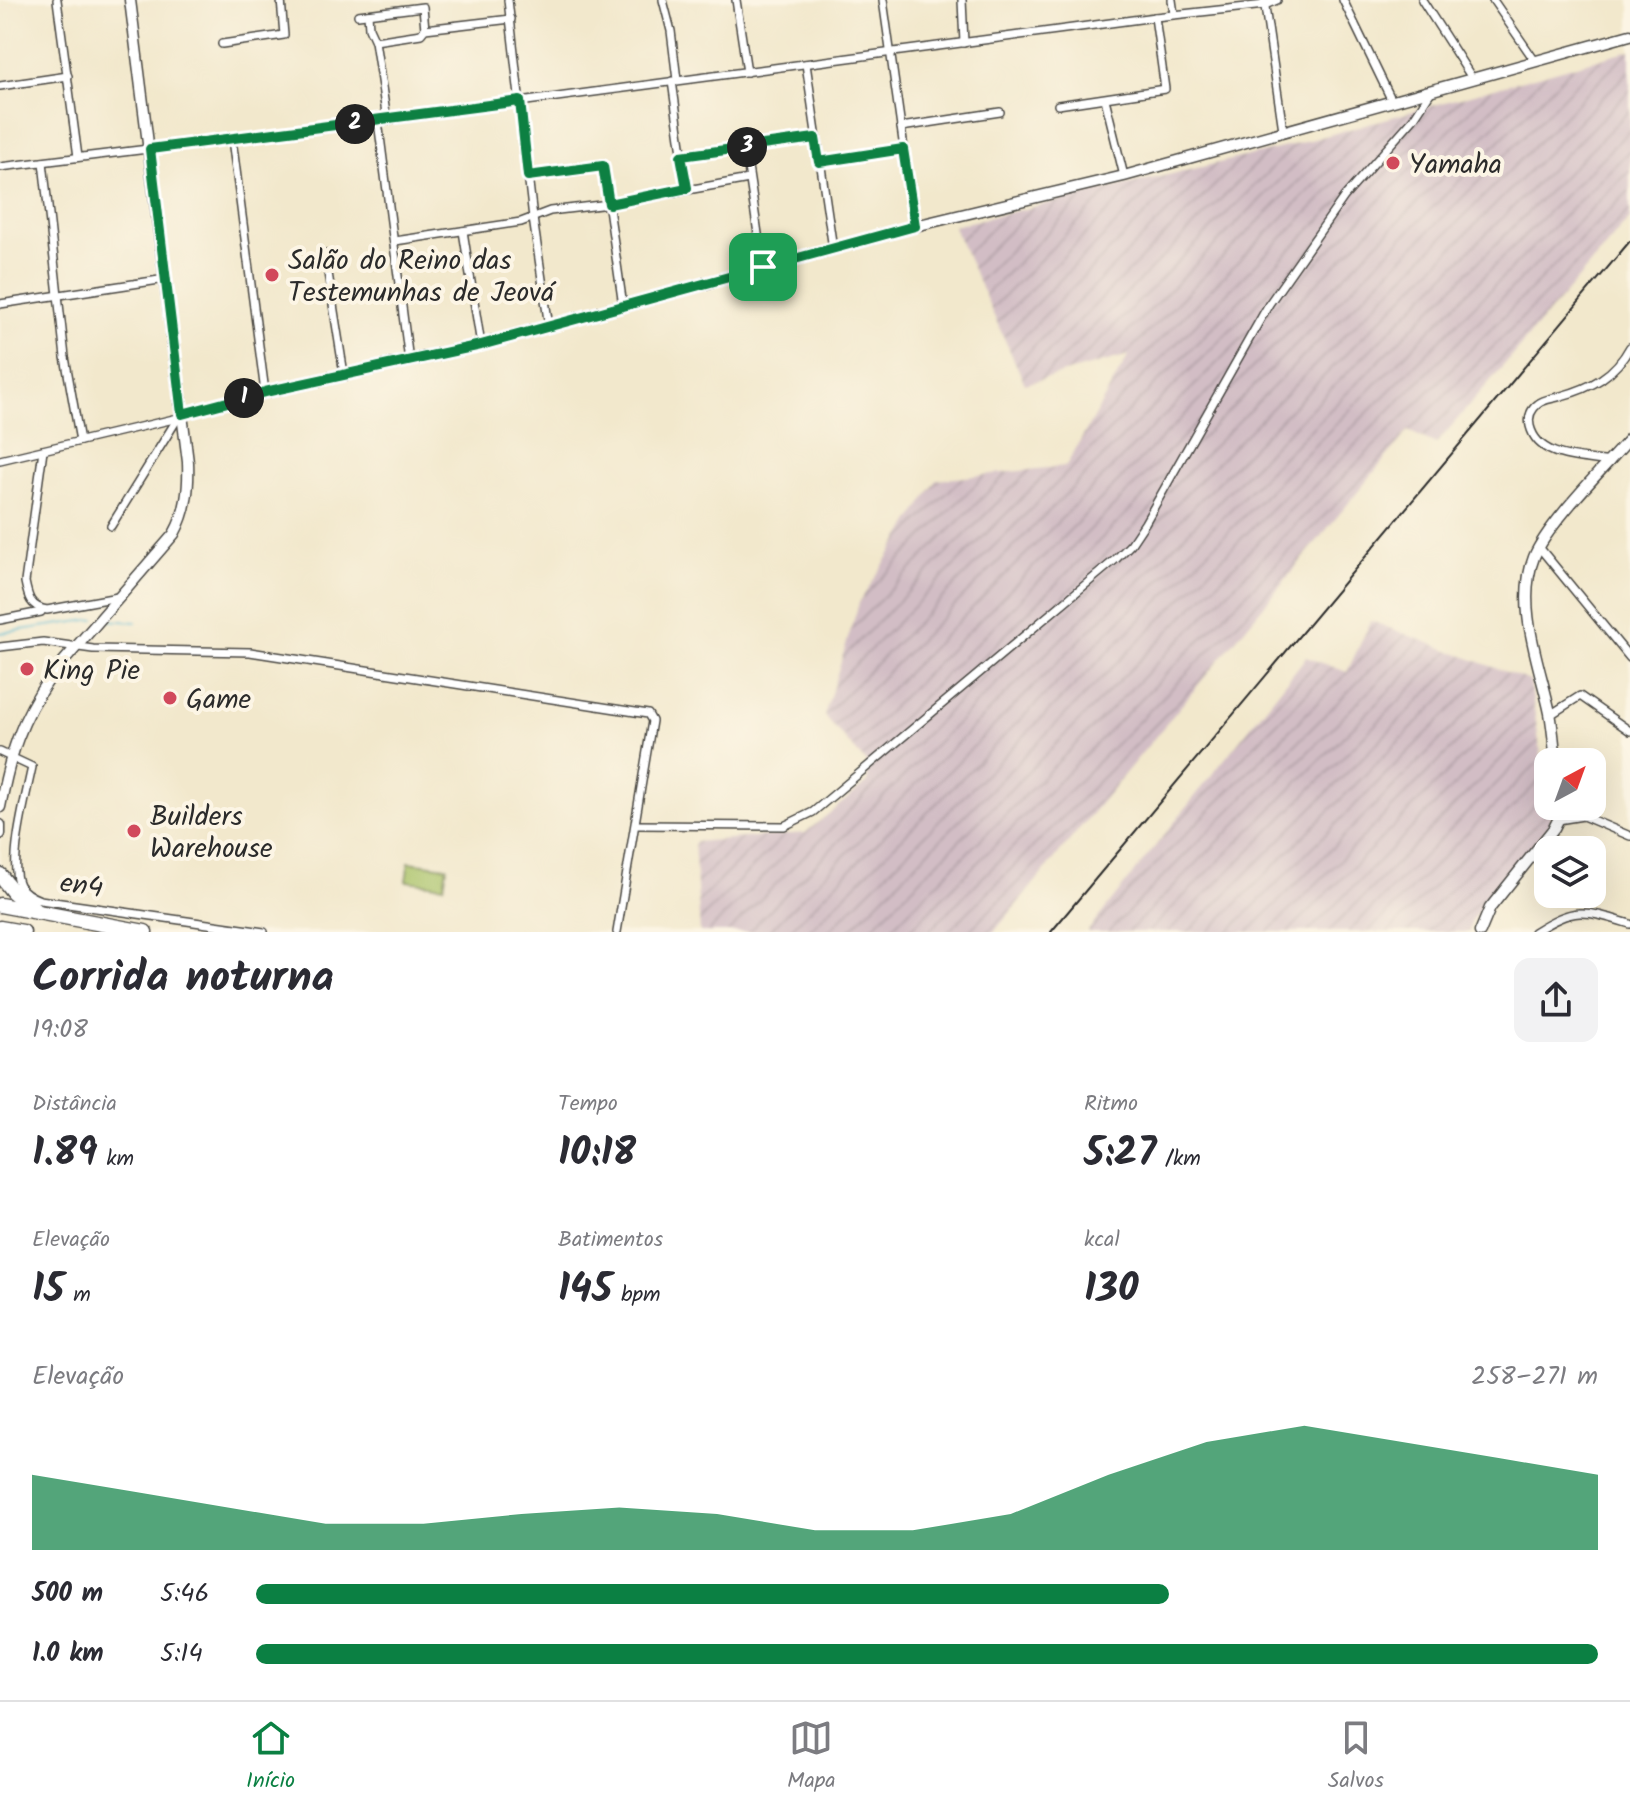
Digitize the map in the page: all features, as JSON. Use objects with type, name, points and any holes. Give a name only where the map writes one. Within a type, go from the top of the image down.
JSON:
[{"type":"highway","points":[[0,875],[13,892],[36,911]]},
{"type":"highway","points":[[0,905],[145,932]]},
{"type":"highway","points":[[0,928],[23,932]]},
{"type":"street","points":[[57,0],[78,157]]},
{"type":"street","points":[[0,807],[5,754],[33,701],[76,647],[163,550],[184,514],[189,474],[130,0]]},
{"type":"street","points":[[222,44],[284,35],[281,0]]},
{"type":"street","points":[[508,0],[549,327]]},
{"type":"street","points":[[663,0],[671,31],[681,156],[687,188]]},
{"type":"street","points":[[736,0],[747,72]]},
{"type":"street","points":[[883,0],[915,226]]},
{"type":"street","points":[[962,0],[964,43]]},
{"type":"street","points":[[1172,0],[1174,14]]},
{"type":"street","points":[[0,167],[889,54],[1277,0]]},
{"type":"street","points":[[1343,0],[1392,101]]},
{"type":"street","points":[[1422,0],[1472,78]]},
{"type":"street","points":[[1493,0],[1535,61]]},
{"type":"street","points":[[1265,3],[1283,130]]},
{"type":"street","points":[[375,41],[421,34],[425,29],[423,4],[363,14],[375,41],[409,361]]},
{"type":"street","points":[[1058,105],[1165,89],[1155,17]]},
{"type":"street","points":[[425,29],[511,19]]},
{"type":"street","points":[[0,460],[265,392],[481,345],[915,226],[1124,176],[1630,35]]},
{"type":"street","points":[[806,64],[833,249]]},
{"type":"street","points":[[0,86],[68,76]]},
{"type":"street","points":[[636,825],[784,826],[796,822],[813,812],[1116,559],[1145,523],[1269,304],[1344,197],[1418,112],[1432,90]]},
{"type":"street","points":[[1105,99],[1124,176]]},
{"type":"street","points":[[901,127],[1000,112]]},
{"type":"street","points":[[681,156],[815,138]]},
{"type":"street","points":[[232,139],[265,392]]},
{"type":"street","points":[[745,147],[763,267]]},
{"type":"street","points":[[819,162],[903,149]]},
{"type":"street","points":[[43,162],[65,357],[80,441]]},
{"type":"street","points":[[528,176],[603,166],[623,306]]},
{"type":"street","points":[[395,241],[521,222],[550,211],[609,204],[749,179]]},
{"type":"street","points":[[463,231],[481,345]]},
{"type":"street","points":[[325,254],[344,374]]},
{"type":"street","points":[[0,304],[166,279]]},
{"type":"street","points":[[1610,462],[1544,448],[1533,436],[1530,411],[1539,402],[1585,389],[1604,378],[1614,370],[1630,347]]},
{"type":"street","points":[[111,526],[180,416]]},
{"type":"street","points":[[1554,748],[1529,610],[1530,578],[1539,547],[1630,438]]},
{"type":"street","points":[[43,450],[25,582],[28,599],[33,605],[47,610]]},
{"type":"street","points":[[1539,547],[1630,658]]},
{"type":"street","points":[[0,620],[121,597]]},
{"type":"street","points":[[0,647],[43,642],[76,647],[250,652],[648,714],[652,721],[617,932]]},
{"type":"street","points":[[1550,715],[1580,696],[1630,731]]},
{"type":"street","name":"en4","points":[[5,754],[32,767],[16,849],[19,885],[27,894],[40,900],[264,932]]},
{"type":"street","points":[[1480,932],[1490,908],[1546,840],[1558,820]]},
{"type":"street","points":[[1592,820],[1630,836]]},
{"type":"street","points":[[0,825],[0,834]]},
{"type":"street","points":[[1534,932],[1551,921],[1583,911],[1630,924]]},
{"type":"shaded area","points":[[1630,50],[1630,218],[1436,444],[1408,431],[994,932],[700,932],[694,842],[805,833],[868,782],[866,762],[824,716],[859,603],[937,480],[1066,466],[1129,355],[1025,384],[953,226],[1286,147]]},
{"type":"shaded area","points":[[1371,621],[1530,681],[1540,748],[1534,748],[1534,820],[1551,820],[1551,823],[1540,836],[1534,836],[1534,844],[1471,920],[1469,932],[1087,932],[1306,657],[1347,672]]},
{"type":"green space","points":[[409,862],[447,867],[444,886],[406,881]]},
{"type":"waterway","points":[[0,633],[95,619]]},
{"type":"waterway","points":[[106,620],[136,622]]},
{"type":"railway","points":[[1051,932],[1630,241]]},
{"type":"place","name":"Yamaha","points":[[1393,163]]},
{"type":"place","name":"Salão do Reino das Testemunhas de Jeová","points":[[272,275]]},
{"type":"place","name":"King Pie","points":[[27,669]]},
{"type":"place","name":"Game","points":[[170,698]]},
{"type":"place","name":"Builders Warehouse","points":[[134,831]]},
{"type":"route","points":[[520,101],[528,176],[603,166],[609,204],[687,188],[681,156],[815,138],[819,162],[903,149],[915,226],[763,267],[481,345],[265,392],[182,414],[150,149],[520,101]]}]
